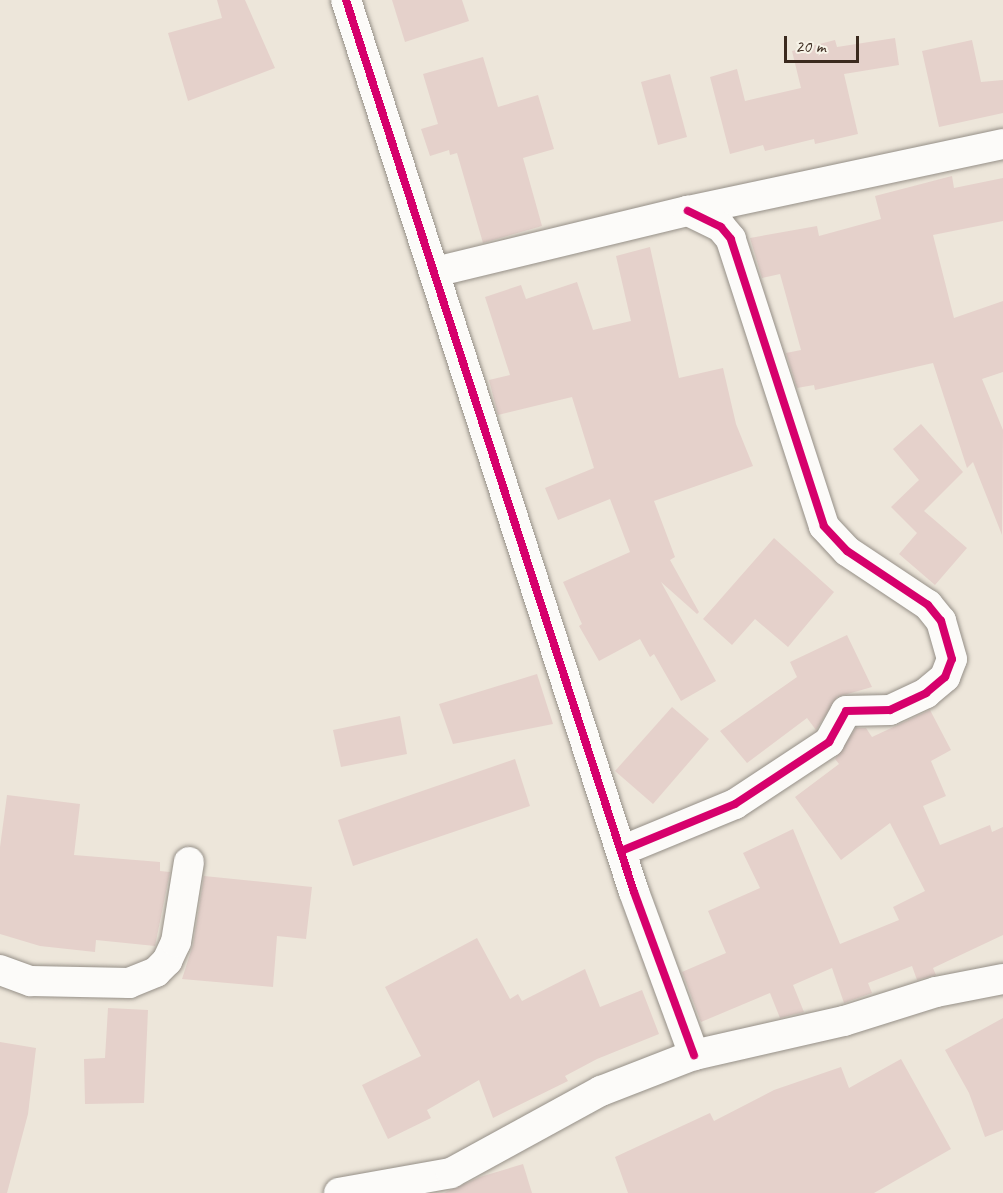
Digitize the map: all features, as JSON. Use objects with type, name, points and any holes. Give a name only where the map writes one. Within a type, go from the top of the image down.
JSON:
[{"type":"street","points":[[346,0],[621,852],[694,1054]]},
{"type":"street","points":[[435,272],[687,211],[1003,144]]},
{"type":"street","points":[[621,852],[735,804],[829,742],[846,711],[890,710],[926,693],[945,677],[952,659],[940,621],[928,605],[847,552],[824,526],[731,239],[721,227],[687,211]]},
{"type":"street","points":[[0,970],[31,981],[129,983],[156,972],[167,961],[176,942],[189,862]]},
{"type":"street","points":[[339,1193],[422,1181],[451,1173],[601,1091],[694,1054],[844,1021],[936,992],[1003,979]]},
{"type":"building","points":[[217,0],[245,0],[275,68],[188,101],[168,33],[222,18]]},
{"type":"building","points":[[392,0],[462,0],[469,21],[405,42]]},
{"type":"building","points":[[895,38],[899,65],[844,74],[858,134],[815,144],[814,139],[765,151],[763,145],[730,154],[710,77],[737,69],[745,101],[801,88],[792,51],[835,40],[837,47]]},
{"type":"building","points":[[972,40],[981,82],[1003,80],[1003,113],[939,127],[922,51]]},
{"type":"building","points":[[483,57],[498,107],[538,95],[554,149],[523,158],[542,226],[483,243],[457,153],[450,155],[449,150],[430,156],[421,129],[438,124],[423,74]]},
{"type":"building","points":[[670,74],[687,137],[658,145],[641,82]]},
{"type":"building","points":[[952,176],[954,188],[1003,178],[1003,221],[933,235],[954,318],[1003,301],[1003,372],[982,379],[1003,430],[1002,535],[973,462],[967,468],[933,363],[815,390],[814,385],[797,388],[786,353],[801,350],[780,274],[762,278],[750,238],[817,226],[819,236],[881,219],[875,196]]},
{"type":"building","points":[[650,247],[679,378],[723,368],[736,424],[753,466],[654,501],[675,557],[670,560],[699,612],[697,614],[661,582],[716,681],[681,701],[654,654],[650,657],[640,639],[599,661],[579,626],[582,624],[563,582],[630,552],[610,499],[558,520],[545,488],[594,468],[572,397],[498,415],[489,380],[510,375],[485,297],[521,285],[526,299],[577,282],[593,330],[631,321],[616,256]]},
{"type":"building","points":[[921,424],[963,472],[924,511],[967,548],[935,585],[899,554],[917,533],[891,507],[919,480],[893,449]]},
{"type":"building","points":[[774,538],[834,592],[788,647],[755,619],[732,645],[703,619]]},
{"type":"building","points":[[847,635],[872,687],[837,697],[816,730],[807,718],[747,763],[720,731],[797,677],[790,662]]},
{"type":"building","points":[[537,674],[553,724],[453,744],[439,704]]},
{"type":"building","points":[[672,707],[709,739],[653,804],[615,771]]},
{"type":"building","points":[[930,710],[951,750],[931,761],[946,796],[923,806],[940,845],[990,825],[992,832],[1003,827],[1003,935],[933,968],[936,975],[917,980],[912,966],[868,983],[872,993],[844,1003],[832,968],[793,985],[804,1012],[780,1018],[770,993],[701,1022],[682,972],[726,953],[708,911],[760,888],[743,853],[793,829],[840,944],[899,920],[893,907],[925,891],[890,823],[841,860],[795,797],[839,764],[835,759],[856,728],[866,728],[872,737]]},
{"type":"building","points":[[400,716],[407,754],[341,767],[333,730]]},
{"type":"building","points":[[515,759],[530,806],[353,866],[338,820]]},
{"type":"building","points":[[7,795],[80,804],[74,855],[160,862],[160,871],[170,872],[155,946],[96,940],[95,952],[40,946],[0,934],[0,847]]},
{"type":"building","points":[[204,876],[312,887],[306,939],[277,936],[273,987],[182,979],[193,945]]},
{"type":"building","points":[[477,938],[510,999],[518,994],[522,1001],[585,969],[600,1007],[642,990],[659,1034],[597,1059],[565,1076],[568,1081],[493,1118],[479,1080],[427,1110],[431,1118],[388,1139],[362,1085],[421,1056],[385,987]]},
{"type":"building","points":[[108,1008],[148,1010],[144,1103],[85,1104],[84,1059],[105,1058]]},
{"type":"building","points":[[1003,1018],[1003,1130],[985,1137],[969,1093],[945,1050]]},
{"type":"building","points":[[0,1042],[36,1048],[28,1114],[7,1193],[0,1193]]},
{"type":"building","points":[[901,1059],[951,1149],[874,1193],[628,1193],[615,1157],[710,1113],[714,1121],[774,1090],[841,1067],[849,1088]]},
{"type":"building","points":[[523,1164],[532,1193],[444,1193],[480,1177]]},
{"type":"cycle path","points":[[346,0],[634,892],[694,1055]]},
{"type":"cycle path","points":[[621,851],[735,804],[829,742],[846,711],[890,710],[926,693],[945,677],[952,659],[941,621],[928,605],[847,551],[824,526],[731,239],[721,227],[688,211]]}]
